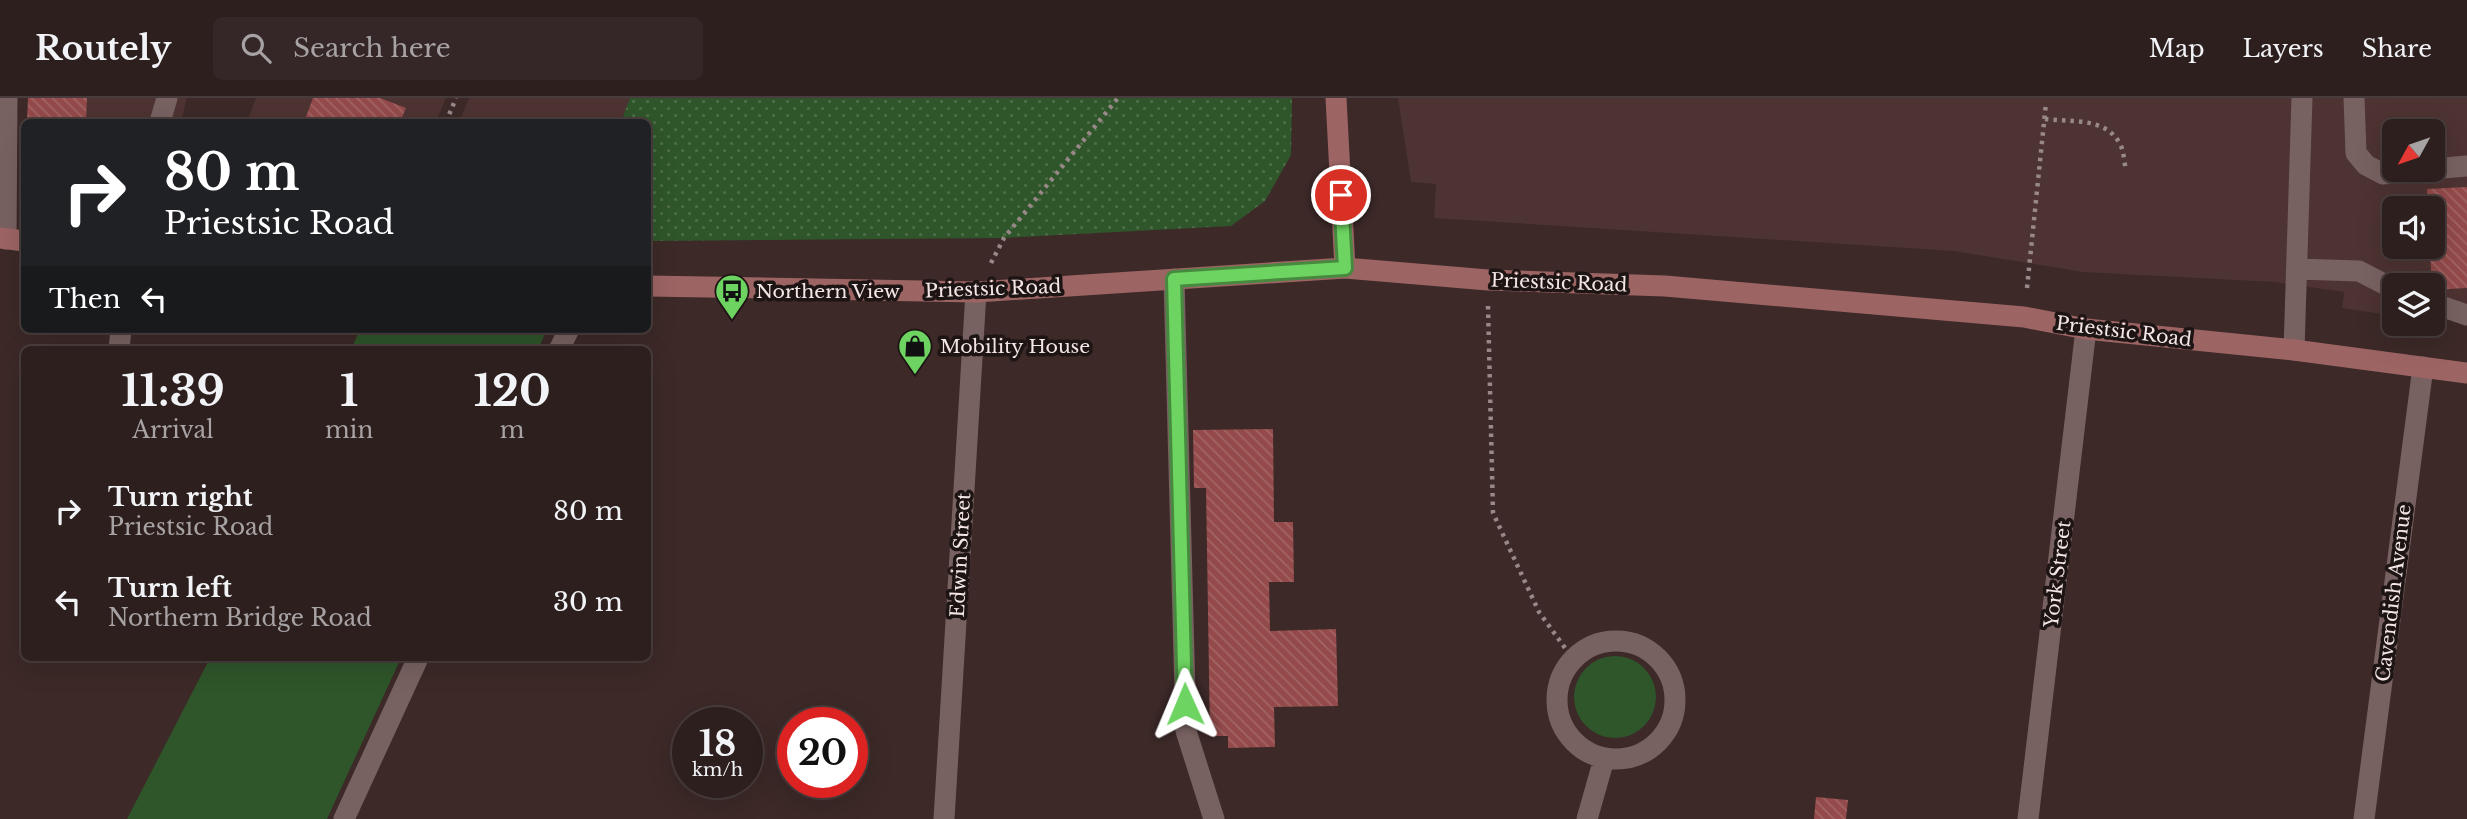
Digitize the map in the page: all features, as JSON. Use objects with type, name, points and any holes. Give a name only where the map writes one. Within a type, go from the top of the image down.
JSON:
[{"type":"main road","points":[[1336,98],[1345,268]]},
{"type":"main road","name":"Priestsic Road","points":[[651,286],[976,292],[1345,268],[1488,280],[1665,286],[2024,317],[2085,329],[2294,350],[2467,373]]},
{"type":"street","points":[[7,98],[10,239]]},
{"type":"street","points":[[161,119],[167,98]]},
{"type":"street","points":[[2294,350],[2302,98]]},
{"type":"street","points":[[2354,98],[2356,153],[2366,165],[2382,173]]},
{"type":"street","points":[[2445,168],[2467,166]]},
{"type":"street","points":[[2297,269],[2359,271],[2382,283]]},
{"type":"street","points":[[1174,279],[1186,731],[1214,819]]},
{"type":"street","name":"Edwin Street","points":[[944,819],[976,292]]},
{"type":"street","points":[[2445,307],[2467,315]]},
{"type":"street","name":"York Street","points":[[2028,819],[2085,329]]},
{"type":"street","name":"Cavendish Avenue","points":[[2364,819],[2423,367]]},
{"type":"street","points":[[1609,640],[1630,642],[1649,649],[1664,664],[1674,682],[1676,702],[1672,723],[1661,740],[1645,753],[1625,759],[1604,759],[1573,741],[1560,718],[1557,691],[1562,674],[1573,659],[1589,646],[1609,640]]},
{"type":"street","points":[[344,819],[417,661]]},
{"type":"street","points":[[1587,819],[1604,759]]},
{"type":"path","points":[[447,119],[456,98]]},
{"type":"path","points":[[976,292],[1004,238],[1118,98]]},
{"type":"path","points":[[2024,317],[2046,103]]},
{"type":"path","points":[[2044,119],[2096,124],[2111,131],[2121,145],[2126,170]]},
{"type":"path","points":[[1488,280],[1493,513],[1539,612],[1573,659]]},
{"type":"shaded area","points":[[28,98],[187,98],[182,119],[27,119]]},
{"type":"shaded area","points":[[256,98],[446,98],[437,119],[248,119]]},
{"type":"shaded area","points":[[469,98],[630,98],[622,119],[460,119]]},
{"type":"shaded area","points":[[1398,98],[2467,98],[2467,323],[2445,317],[2445,273],[2382,273],[2382,314],[2342,308],[2344,292],[2274,282],[2083,272],[1954,251],[1434,218],[1436,184],[1411,182]]},
{"type":"green space","points":[[630,98],[1292,98],[1291,155],[1265,201],[1231,226],[1004,238],[651,241],[651,119],[622,119]]},
{"type":"green space","points":[[358,333],[545,333],[540,346],[353,346]]},
{"type":"green space","points":[[1615,656],[1631,659],[1644,668],[1653,681],[1656,697],[1653,713],[1644,726],[1631,735],[1615,738],[1599,735],[1586,726],[1577,713],[1574,697],[1577,681],[1586,668],[1599,659]]},
{"type":"green space","points":[[208,661],[400,661],[327,819],[127,819]]},
{"type":"building","points":[[28,98],[87,98],[86,119],[27,119]]},
{"type":"building","points":[[313,98],[380,98],[406,108],[401,119],[305,119]]},
{"type":"building","points":[[2467,187],[2467,288],[2445,289],[2445,273],[2431,273],[2431,259],[2445,259],[2445,196],[2427,196],[2427,189]]},
{"type":"building","points":[[1273,429],[1274,522],[1293,522],[1294,582],[1269,582],[1270,631],[1336,629],[1338,706],[1274,707],[1275,747],[1228,748],[1228,736],[1210,736],[1206,488],[1194,488],[1193,430]]},
{"type":"building","points":[[1816,797],[1848,800],[1846,819],[1814,819]]},
{"type":"place","name":"Northern View","points":[[732,321]]},
{"type":"place","name":"Mobility House","points":[[915,376]]},
{"type":"route","points":[[1185,704],[1174,279],[1345,268],[1341,195]]}]
